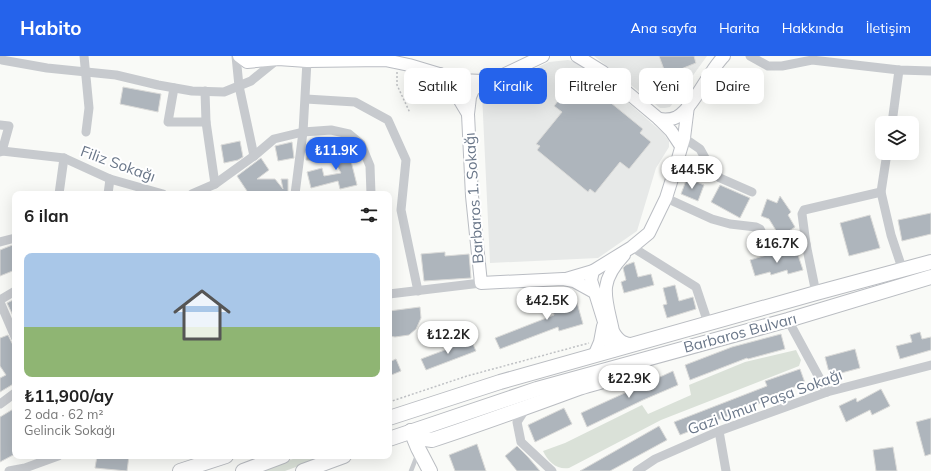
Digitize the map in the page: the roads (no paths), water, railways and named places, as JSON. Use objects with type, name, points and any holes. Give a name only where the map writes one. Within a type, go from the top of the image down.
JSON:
[{"type":"main road","name":"Barbaros Bulvarı","points":[[392,417],[483,388],[569,363],[592,350],[613,351],[708,323],[903,271],[931,262]]},
{"type":"main road","name":"Barbaros Bulvarı","points":[[392,438],[506,399],[577,384],[626,363],[788,320],[931,277]]},
{"type":"main road","points":[[613,351],[617,357],[626,363]]},
{"type":"main road","points":[[411,431],[418,438],[432,440],[528,406],[577,384],[626,374],[652,356]]},
{"type":"main road","points":[[569,363],[577,370],[577,384]]},
{"type":"main road","points":[[430,471],[411,431],[409,420],[468,400],[483,388]]},
{"type":"main road","points":[[432,440],[432,457],[436,471]]},
{"type":"main road","points":[[180,471],[217,459]]},
{"type":"main road","points":[[244,471],[270,459]]},
{"type":"main road","points":[[303,471],[336,459]]},
{"type":"street","points":[[84,56],[89,108],[86,132]]},
{"type":"street","points":[[236,56],[239,86],[254,156]]},
{"type":"street","points":[[239,56],[247,62],[278,59],[385,60],[397,62],[411,60],[428,68]]},
{"type":"street","points":[[518,68],[543,56]]},
{"type":"street","points":[[577,56],[603,72],[659,119],[682,142],[700,149],[710,167],[720,178],[752,192]]},
{"type":"street","points":[[659,119],[666,120],[677,117],[688,106],[714,66],[724,56]]},
{"type":"street","points":[[750,56],[768,66],[782,66],[812,60],[899,70],[931,70]]},
{"type":"street","points":[[0,58],[2,60],[47,68],[116,75],[174,88],[205,92],[224,92],[251,81],[278,59]]},
{"type":"street","points":[[295,191],[312,59]]},
{"type":"street","points":[[893,116],[899,70]]},
{"type":"street","points":[[468,114],[470,97],[479,86]]},
{"type":"street","points":[[174,88],[168,122],[206,122]]},
{"type":"street","points":[[205,92],[206,122],[215,184]]},
{"type":"street","points":[[306,98],[355,102],[388,120],[406,160],[401,210],[418,291]]},
{"type":"street","points":[[462,104],[468,114]]},
{"type":"street","points":[[392,294],[481,283],[563,279],[593,271],[632,247],[649,233],[666,198],[682,142],[688,106]]},
{"type":"street","name":"Barbaros 1. Sokağı","points":[[468,114],[472,196],[481,283]]},
{"type":"street","points":[[0,125],[9,126],[1,151]]},
{"type":"street","points":[[199,191],[215,184],[254,156],[274,139],[303,132],[331,130],[349,134],[362,144],[370,166],[371,191]]},
{"type":"street","name":"Filiz Sokağı","points":[[1,151],[64,158],[110,179],[153,191]]},
{"type":"street","points":[[59,191],[64,158]]},
{"type":"street","points":[[886,160],[881,192],[891,235],[903,271]]},
{"type":"street","points":[[108,191],[110,179]]},
{"type":"street","points":[[816,293],[806,244],[802,214],[804,210],[881,192]]},
{"type":"street","points":[[666,198],[712,219],[730,224],[756,227],[760,229],[769,247],[776,249],[806,244]]},
{"type":"street","points":[[0,242],[12,239]]},
{"type":"street","points":[[632,247],[696,287],[708,323]]},
{"type":"street","points":[[632,247],[611,273],[606,282],[605,290],[616,336],[624,343],[636,344]]},
{"type":"street","points":[[593,271],[591,280],[603,325],[613,351]]},
{"type":"street","points":[[563,279],[574,281],[594,292]]},
{"type":"street","points":[[12,293],[0,301],[4,321],[12,330]]},
{"type":"street","points":[[788,320],[827,392]]},
{"type":"street","points":[[592,350],[600,342],[603,325]]},
{"type":"street","name":"Gazi Umur Paşa Sokağı","points":[[637,471],[655,459],[718,431],[827,392],[931,365]]},
{"type":"street","points":[[0,404],[12,395]]},
{"type":"street","points":[[528,406],[520,414],[517,422],[521,442],[552,471]]},
{"type":"street","points":[[718,431],[726,471]]},
{"type":"street","points":[[9,471],[25,468],[50,459]]},
{"type":"lane","points":[[411,471],[416,455],[420,452]]}]
